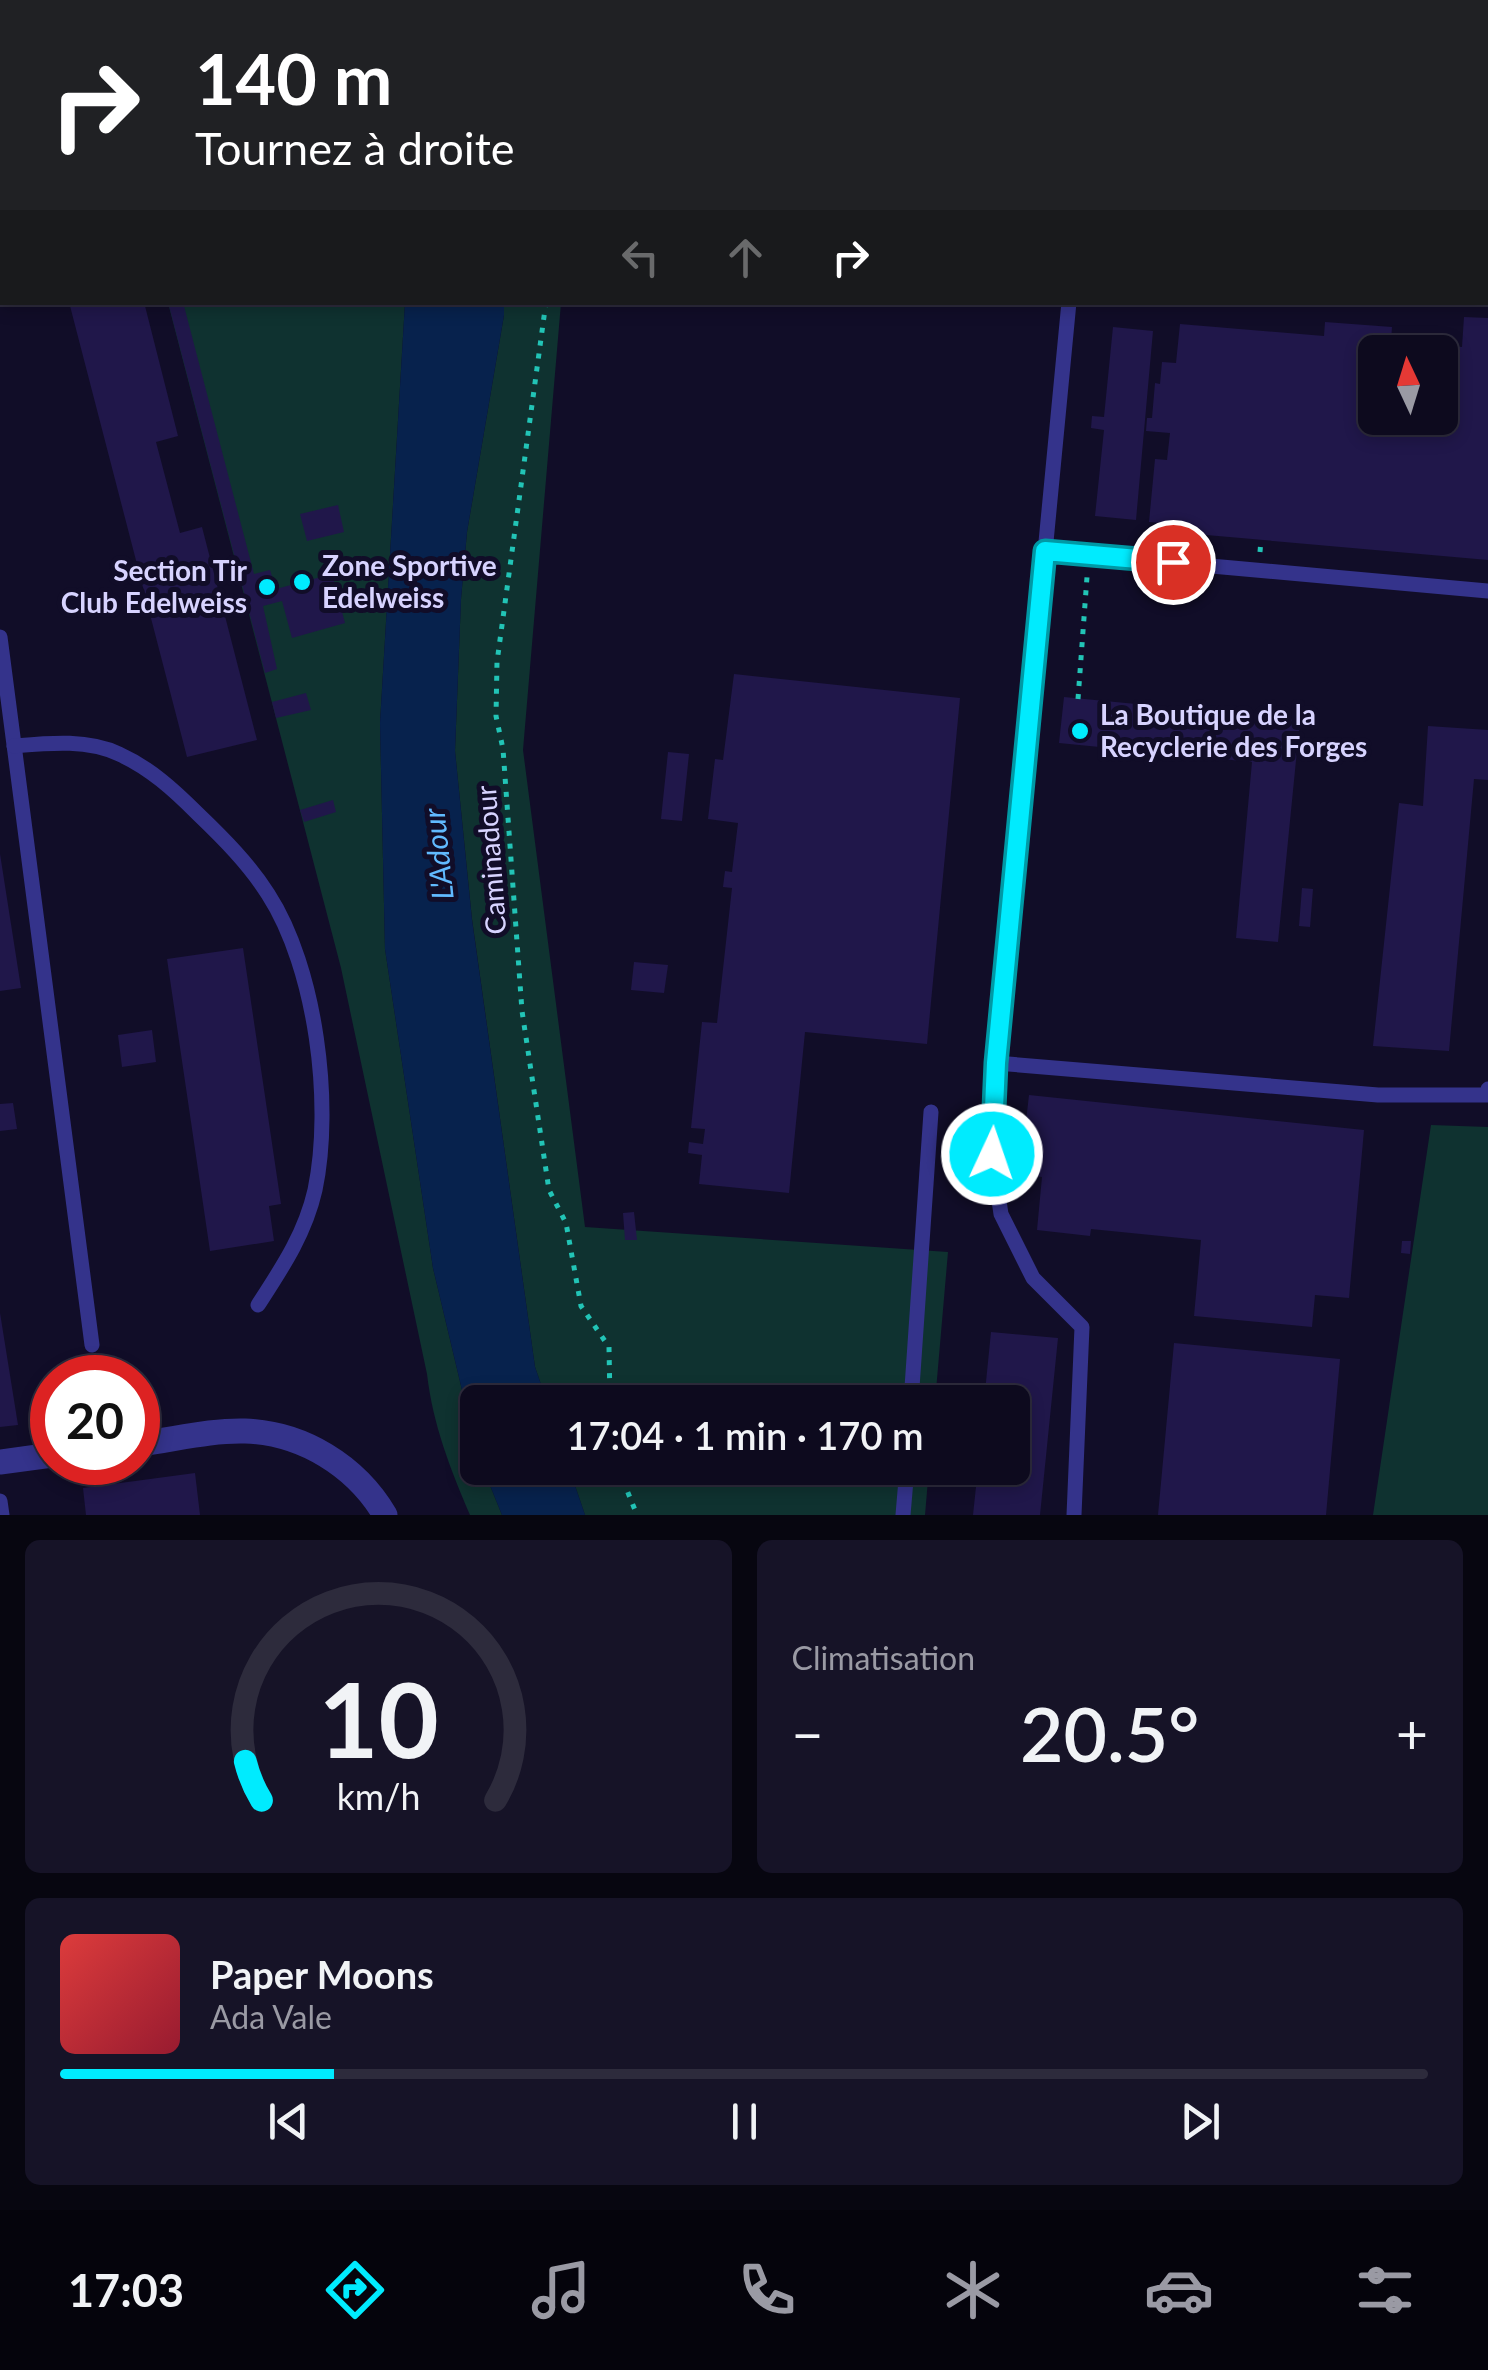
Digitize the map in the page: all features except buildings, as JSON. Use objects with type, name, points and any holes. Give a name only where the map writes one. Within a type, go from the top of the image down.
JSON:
[{"type":"street","points":[[160,1441],[243,1431],[280,1435],[318,1450],[352,1474],[386,1515]]},
{"type":"street","points":[[0,1462],[30,1457]]},
{"type":"lane","points":[[1068,305],[996,1063],[992,1154],[1001,1214],[1033,1278],[1082,1327],[1074,1515]]},
{"type":"lane","points":[[1045,551],[1488,591]]},
{"type":"lane","points":[[0,637],[92,1345]]},
{"type":"lane","points":[[14,746],[66,742],[117,753],[163,780],[228,843],[269,896],[304,975],[319,1057],[322,1128],[315,1190],[298,1243],[258,1305]]},
{"type":"lane","points":[[996,1063],[1378,1094],[1488,1095],[1488,1089]]},
{"type":"lane","points":[[912,1385],[931,1112]]},
{"type":"lane","points":[[904,1515],[906,1485]]},
{"type":"lane","points":[[0,1501],[2,1515]]},
{"type":"path","name":"Caminadour","points":[[546,305],[497,662],[496,716],[503,749],[522,1011],[549,1190],[566,1223],[581,1306],[609,1347],[610,1385]]},
{"type":"path","points":[[1078,698],[1089,554]]},
{"type":"path","points":[[625,1485],[637,1515]]},
{"type":"green space","name":"Zone Sportive Edelweiss","points":[[169,305],[405,305],[380,723],[385,949],[433,1268],[461,1385],[460,1485],[490,1485],[502,1515],[470,1515],[438,1429],[341,968]]},
{"type":"green space","points":[[504,305],[561,305],[523,750],[585,1227],[948,1252],[936,1385],[541,1385],[535,1367],[472,919],[455,751],[467,532]]},
{"type":"green space","points":[[1431,1125],[1488,1127],[1488,1515],[1373,1515]]},
{"type":"green space","points":[[575,1485],[928,1485],[925,1515],[585,1515]]},
{"type":"water","name":"L'Adour","points":[[405,305],[504,305],[467,532],[455,751],[472,920],[535,1367],[541,1385],[461,1385],[433,1268],[385,949],[380,723]]},
{"type":"water","points":[[490,1485],[575,1485],[585,1515],[502,1515]]},
{"type":"place","name":"Zone Sportive Edelweiss","points":[[302,582]]},
{"type":"place","name":"Section Tir Club Edelweiss","points":[[267,587]]},
{"type":"place","name":"La Boutique de la Recyclerie des Forges","points":[[1080,731]]},
{"type":"route","points":[[992,1154],[996,1063],[1045,551],[1173,562]]}]
